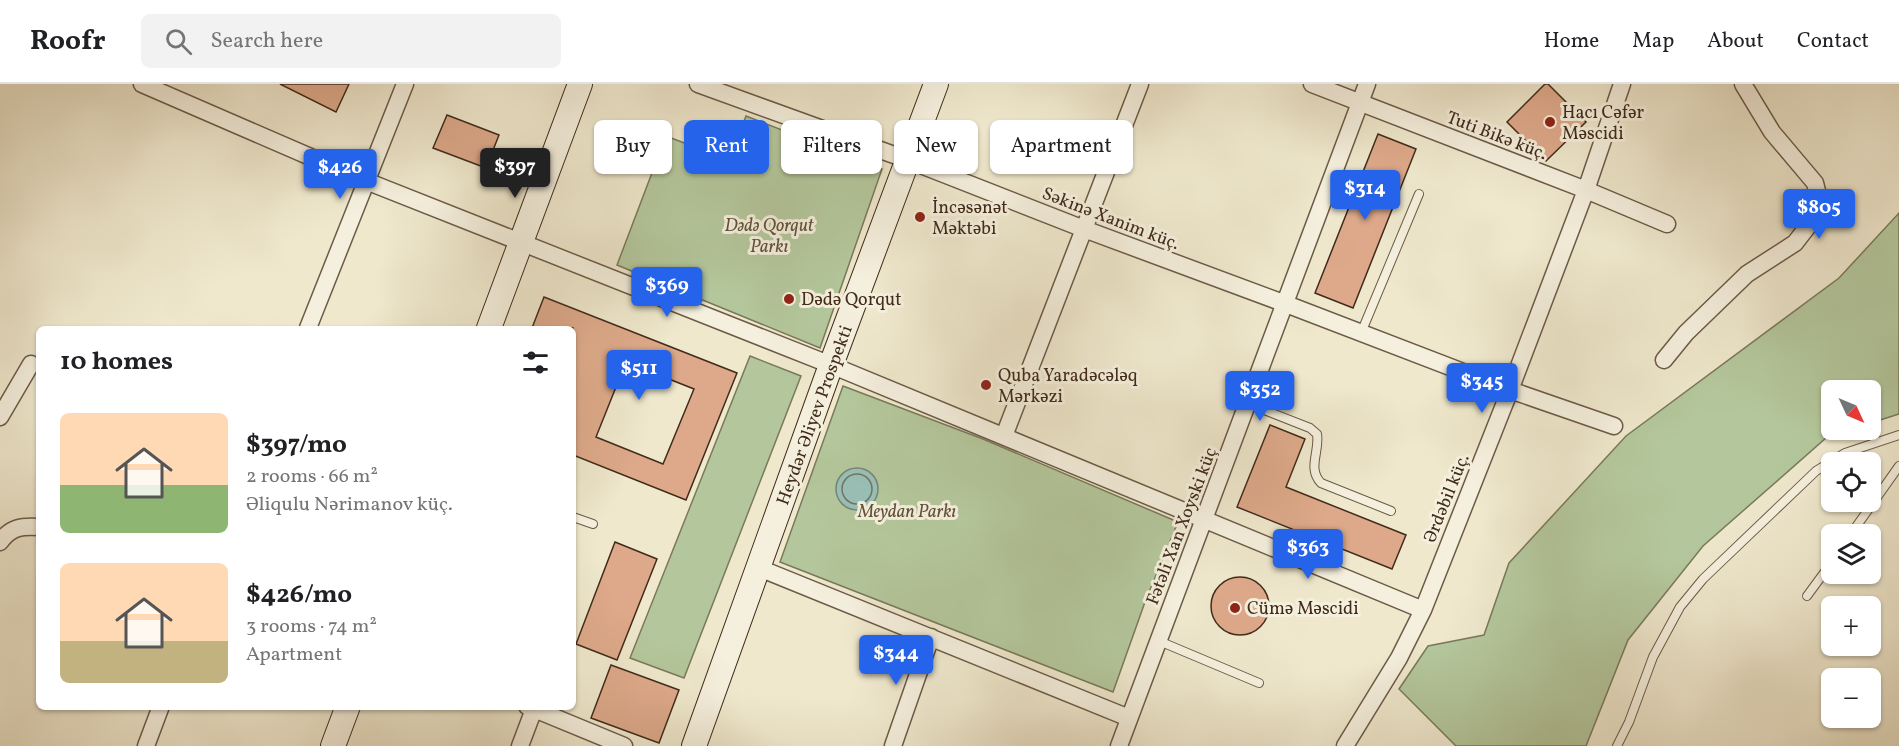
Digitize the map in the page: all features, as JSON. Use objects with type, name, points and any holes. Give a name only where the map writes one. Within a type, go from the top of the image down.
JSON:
[{"type":"street","points":[[142,84],[366,181],[831,365],[1423,610]]},
{"type":"street","points":[[309,326],[405,84]]},
{"type":"street","points":[[490,326],[580,84]]},
{"type":"street","name":"Səkinə Xanim küç.","points":[[698,84],[894,155]]},
{"type":"street","name":"Heydər Əliyev Prospekti","points":[[923,120],[936,84]]},
{"type":"street","points":[[1004,436],[1140,84]]},
{"type":"street","name":"Tuti Bikə küç.","points":[[1312,84],[1586,190],[1667,224]]},
{"type":"street","name":"Fətəli Xan Xoyski küç","points":[[1119,746],[1367,84]]},
{"type":"street","name":"Ərdəbil küç.","points":[[1345,746],[1399,658],[1423,610],[1586,190],[1622,84]]},
{"type":"street","points":[[1664,360],[1686,333],[1747,274],[1795,243],[1812,221],[1820,203],[1815,183],[1772,132],[1743,84]]},
{"type":"street","name":"Heydər Əliyev Prospekti","points":[[694,746],[831,365],[903,174]]},
{"type":"street","name":"Səkinə Xanim küç.","points":[[944,174],[1510,390],[1614,426]]},
{"type":"street","points":[[0,417],[32,364]]},
{"type":"street","points":[[1,534],[20,526],[36,527]]},
{"type":"street","points":[[759,568],[1129,718]]},
{"type":"street","points":[[893,746],[931,637]]},
{"type":"street","points":[[146,746],[160,710]]},
{"type":"street","points":[[333,746],[346,710]]},
{"type":"street","points":[[520,746],[529,710]]},
{"type":"street","points":[[535,710],[624,746]]},
{"type":"lane","points":[[1361,333],[1419,194]]},
{"type":"lane","points":[[1249,404],[1310,428],[1317,434],[1314,472],[1321,483],[1391,511]]},
{"type":"lane","points":[[1617,746],[1629,722],[1653,657],[1680,607],[1702,579],[1816,471],[1845,453],[1899,435]]},
{"type":"lane","points":[[1858,524],[1899,466]]},
{"type":"lane","points":[[576,518],[593,524]]},
{"type":"lane","points":[[1808,596],[1821,577]]},
{"type":"lane","points":[[1159,641],[1259,683]]},
{"type":"green space","name":"Dədə Qorqut Parkı","points":[[746,116],[756,120],[744,120]]},
{"type":"green space","name":"Dədə Qorqut Parkı","points":[[769,125],[781,130],[781,174],[880,174],[820,348],[617,265],[652,174],[672,174],[672,138],[684,143],[684,174],[769,174]]},
{"type":"green space","points":[[1899,213],[1899,414],[1881,420],[1881,380],[1821,380],[1821,440],[1824,440],[1703,546],[1628,640],[1586,746],[1456,746],[1399,689],[1428,646],[1484,635],[1509,563],[1626,436],[1839,278]]},
{"type":"green space","points":[[750,356],[801,376],[684,678],[630,658]]},
{"type":"green space","name":"Meydan Parkı","points":[[843,386],[983,439],[1178,522],[1145,602],[1113,692],[780,562]]},
{"type":"water","points":[[857,468],[872,474],[878,489],[872,504],[857,510],[842,504],[836,489],[842,474]]},
{"type":"building","points":[[280,84],[349,84],[336,112]]},
{"type":"building","points":[[1545,84],[1548,84],[1586,122],[1546,161],[1507,122]]},
{"type":"building","points":[[447,115],[499,135],[486,168],[433,148]]},
{"type":"building","points":[[1378,134],[1416,149],[1353,308],[1315,293]]},
{"type":"building","points":[[544,297],[737,373],[686,500],[576,456],[576,326],[533,326]],"holes":[[[626,362],[694,389],[663,464],[596,437]]]},
{"type":"building","points":[[1270,425],[1305,439],[1286,487],[1406,535],[1392,569],[1237,507]]},
{"type":"building","points":[[615,542],[657,559],[617,660],[576,644]]},
{"type":"building","points":[[1240,577],[1251,579],[1264,590],[1269,606],[1267,617],[1256,630],[1240,635],[1229,633],[1216,622],[1211,606],[1213,595],[1224,582]]},
{"type":"building","points":[[611,665],[679,690],[659,743],[591,718]]},
{"type":"place","name":"Hacı Cəfər Məscidi","points":[[1550,122]]},
{"type":"place","name":"İncəsənət Məktəbi","points":[[920,217]]},
{"type":"place","name":"Dədə Qorqut","points":[[789,299]]},
{"type":"place","name":"Quba Yaradəcələq Mərkəzi","points":[[986,385]]},
{"type":"place","name":"Cümə Məscidi","points":[[1235,608]]}]
